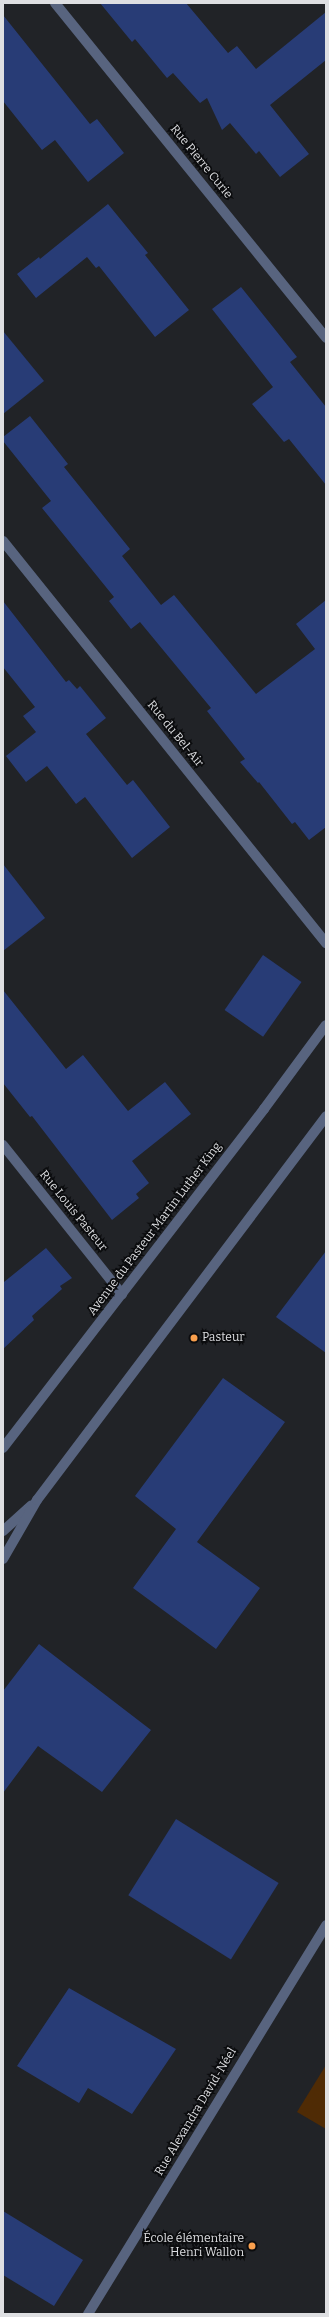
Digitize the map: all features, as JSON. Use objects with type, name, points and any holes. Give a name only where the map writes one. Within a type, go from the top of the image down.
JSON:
[{"type":"street","name":"Rue Pierre Curie","points":[[55,3],[326,338]]},
{"type":"street","name":"Rue du Bel-Air","points":[[3,541],[326,943]]},
{"type":"street","name":"Avenue du Pasteur Martin Luther King","points":[[3,1448],[326,1025]]},
{"type":"street","points":[[3,1559],[37,1500],[326,1116]]},
{"type":"street","name":"Rue Louis Pasteur","points":[[3,1145],[122,1294]]},
{"type":"street","points":[[3,1531],[37,1500]]},
{"type":"street","name":"Rue Alexandra David-Néel","points":[[88,2314],[326,1924]]},
{"type":"shaded area","points":[[326,2065],[326,2129],[297,2112]]},
{"type":"building","points":[[100,3],[186,3],[228,53],[237,46],[256,69],[326,12],[326,60],[270,105],[309,154],[280,177],[259,151],[256,154],[230,123],[222,130],[207,98],[200,103],[173,73],[167,78],[135,39],[132,42]]},
{"type":"building","points":[[3,15],[90,124],[97,119],[124,153],[88,182],[55,140],[42,150],[3,101]]},
{"type":"building","points":[[108,204],[148,253],[145,255],[189,310],[155,337],[99,266],[96,268],[87,257],[36,298],[17,274],[39,257],[40,259]]},
{"type":"building","points":[[241,287],[297,357],[290,362],[326,407],[326,485],[289,439],[284,442],[252,404],[273,387],[212,309]]},
{"type":"building","points":[[3,331],[44,381],[3,414]]},
{"type":"building","points":[[30,416],[68,464],[64,467],[130,549],[122,556],[161,605],[174,595],[256,694],[315,649],[296,624],[326,600],[326,827],[309,840],[295,822],[292,824],[259,782],[258,783],[240,762],[245,759],[207,711],[211,708],[140,622],[131,629],[109,601],[114,597],[42,508],[51,501],[3,441],[3,437]]},
{"type":"building","points":[[3,601],[66,682],[69,680],[77,689],[80,686],[106,718],[86,734],[127,785],[133,780],[170,827],[132,858],[85,797],[76,804],[47,766],[26,782],[6,756],[36,732],[23,716],[35,707],[3,667]]},
{"type":"building","points":[[3,864],[45,918],[3,951]]},
{"type":"building","points":[[263,955],[302,982],[263,1037],[225,1010]]},
{"type":"building","points":[[3,990],[66,1069],[83,1055],[128,1111],[165,1082],[191,1114],[132,1161],[149,1183],[136,1194],[139,1198],[112,1220],[32,1116],[30,1117],[3,1083]]},
{"type":"building","points":[[46,1248],[72,1278],[60,1286],[62,1289],[32,1316],[34,1320],[3,1349],[3,1280],[4,1282]]},
{"type":"building","points":[[326,1251],[326,1353],[276,1317]]},
{"type":"building","points":[[223,1378],[285,1422],[197,1542],[260,1588],[216,1649],[133,1588],[176,1529],[135,1496]]},
{"type":"building","points":[[39,1644],[151,1730],[102,1792],[38,1746],[3,1793],[3,1691]]},
{"type":"building","points":[[176,1819],[279,1883],[231,1959],[128,1895]]},
{"type":"building","points":[[69,1988],[176,2049],[132,2114],[88,2088],[79,2103],[17,2066]]},
{"type":"building","points":[[3,2211],[83,2260],[54,2306],[3,2275]]},
{"type":"place","name":"Pasteur","points":[[194,1338]]},
{"type":"place","name":"École élémentaire Henri Wallon","points":[[252,2246]]}]
